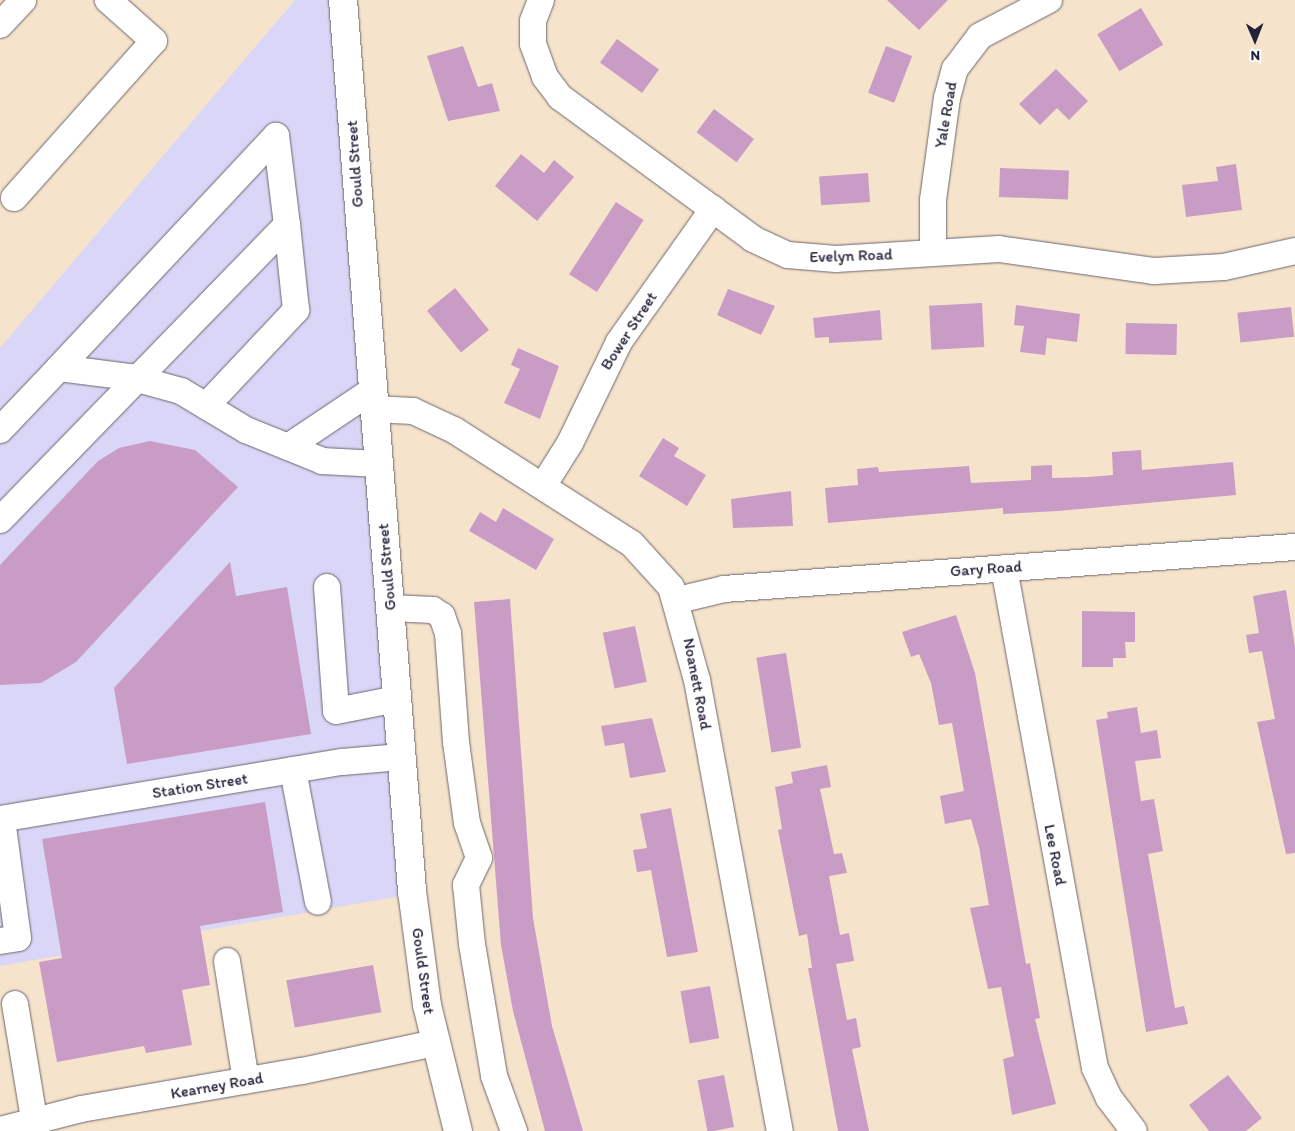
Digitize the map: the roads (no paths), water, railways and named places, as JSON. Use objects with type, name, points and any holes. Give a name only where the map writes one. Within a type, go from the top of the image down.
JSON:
[{"type":"main road","name":"Gould Street","points":[[343,0],[412,891],[435,1043],[458,1131]]},
{"type":"street","points":[[0,25],[23,0]]},
{"type":"street","points":[[5,199],[154,41],[108,0]]},
{"type":"street","name":"Evelyn Road","points":[[541,0],[533,21],[532,39],[552,88],[764,246],[799,257],[836,259],[934,251],[998,249],[1154,271],[1224,267],[1295,251]]},
{"type":"street","name":"Yale Road","points":[[934,251],[933,200],[947,98],[955,68],[980,36],[1049,0]]},
{"type":"street","points":[[0,430],[276,136],[296,310],[206,406]]},
{"type":"street","name":"Bower Street","points":[[543,486],[577,429],[615,348],[713,209]]},
{"type":"street","points":[[0,520],[141,380],[287,225]]},
{"type":"street","points":[[59,368],[141,380],[181,391],[246,430],[322,461],[379,464]]},
{"type":"street","points":[[288,447],[373,399]]},
{"type":"street","name":"Noanett Road","points":[[373,399],[426,415],[543,486],[632,544],[655,564],[678,600],[699,690],[780,1131]]},
{"type":"street","name":"Gary Road","points":[[678,600],[724,589],[1295,547]]},
{"type":"street","name":"Lee Road","points":[[1004,568],[1095,1068],[1109,1098],[1134,1131]]},
{"type":"street","points":[[327,587],[336,711],[398,699]]},
{"type":"street","points":[[391,608],[433,610],[442,616],[448,633],[459,760],[469,831],[479,858],[466,885],[472,944],[492,1068],[514,1131]]},
{"type":"street","name":"Station Street","points":[[1,819],[293,770],[402,757]]},
{"type":"street","points":[[293,770],[318,902]]},
{"type":"street","points":[[0,942],[18,938],[1,819]]},
{"type":"street","points":[[227,962],[246,1081]]},
{"type":"street","points":[[15,1004],[35,1126]]},
{"type":"street","name":"Kearney Road","points":[[0,1130],[35,1126],[435,1043]]}]
